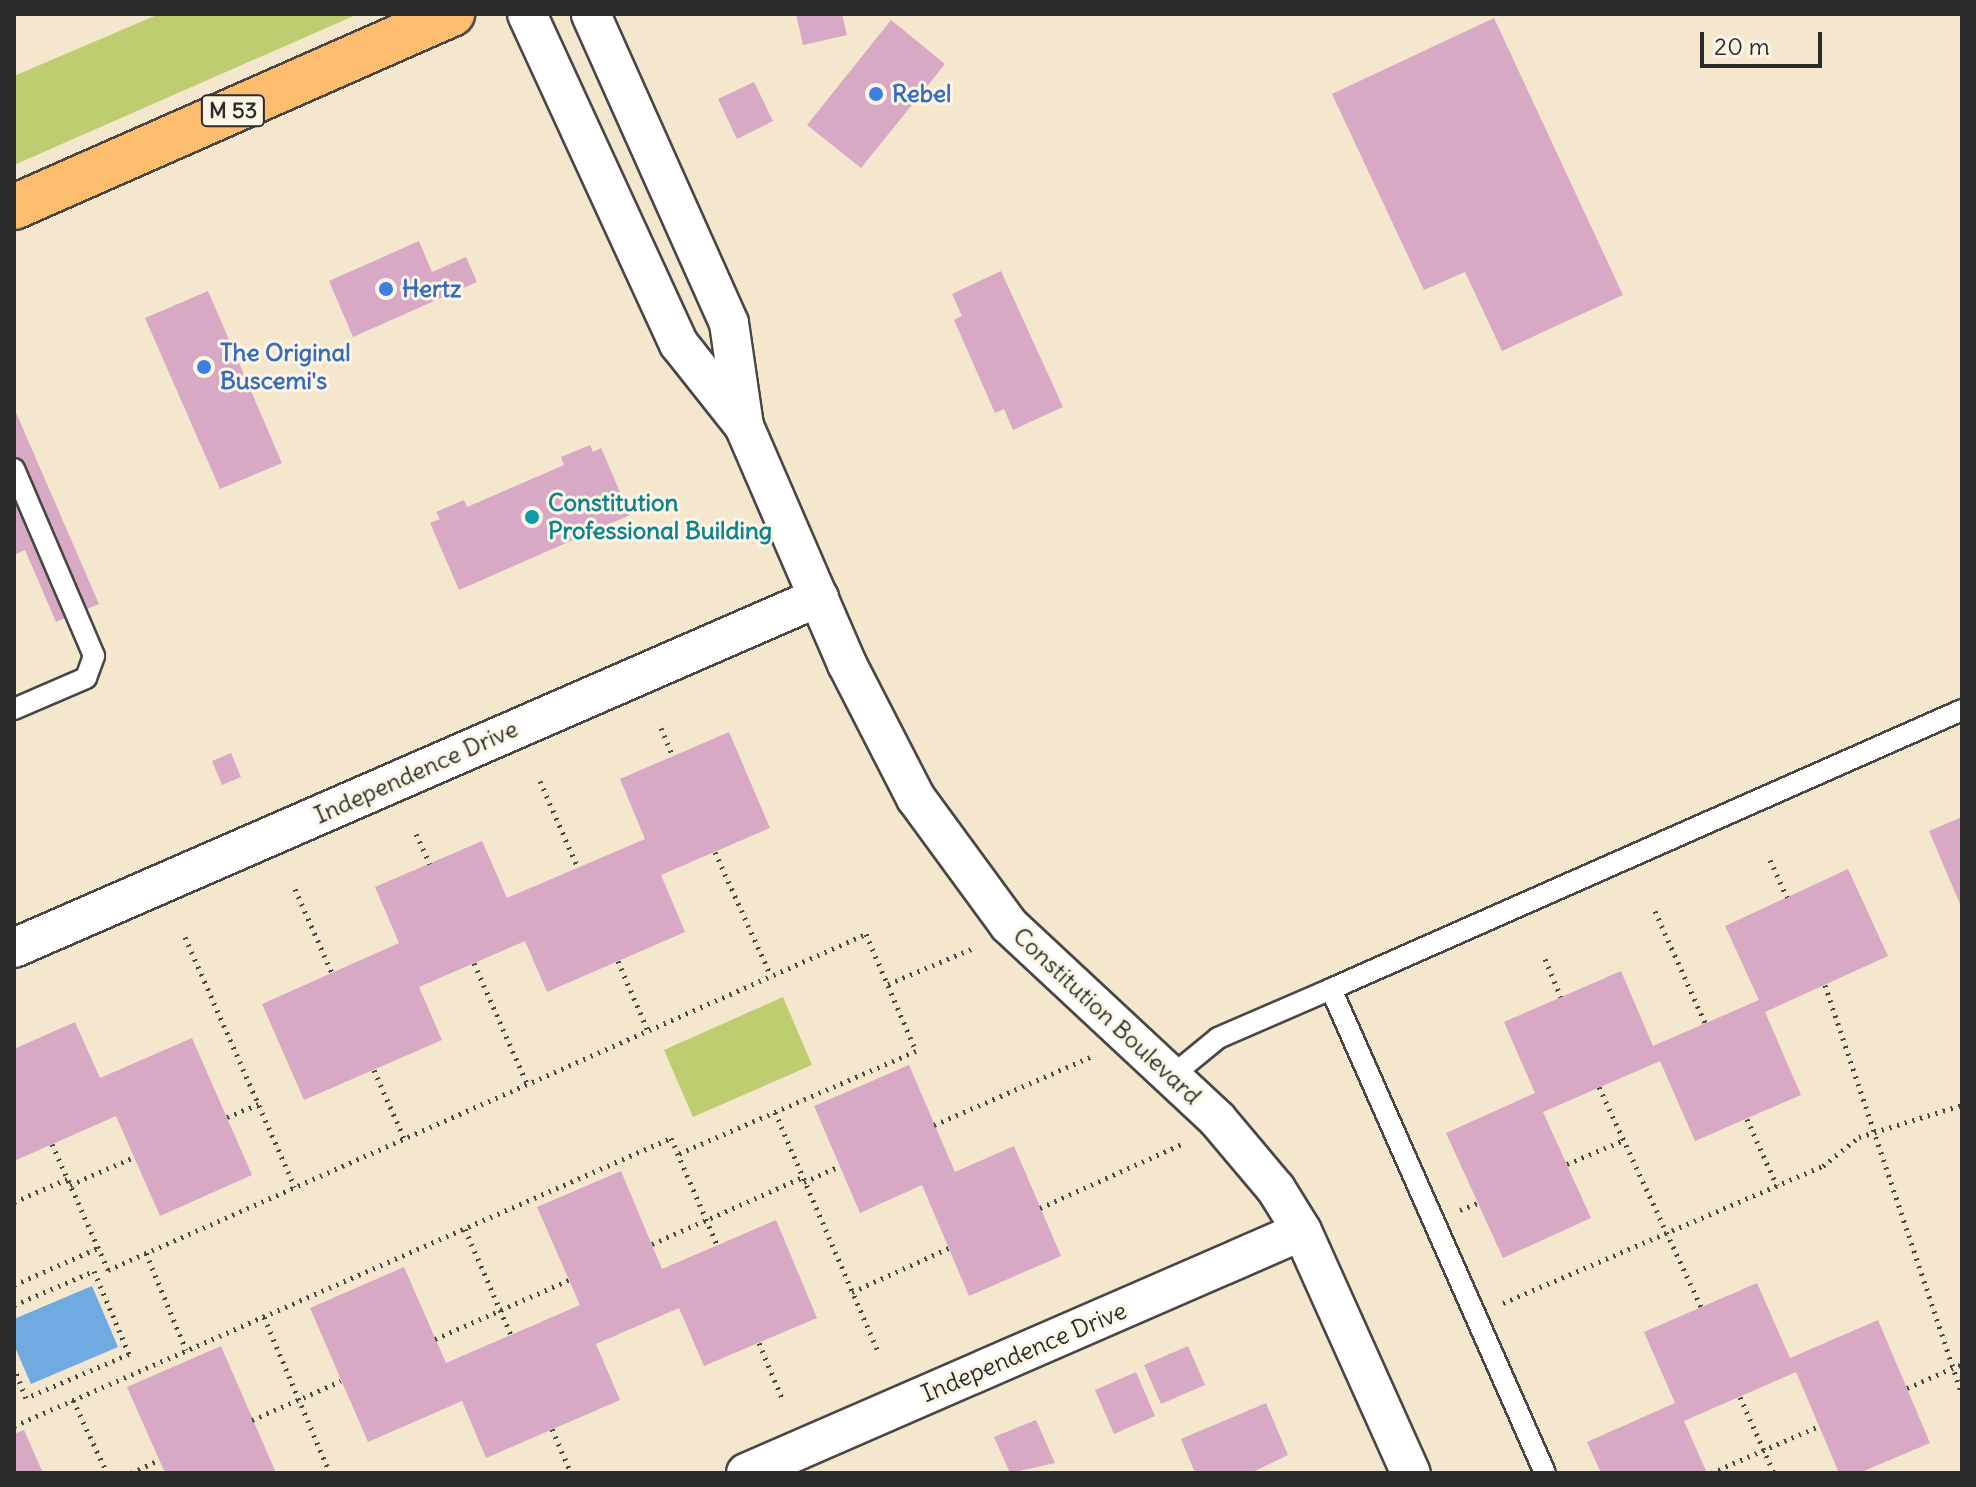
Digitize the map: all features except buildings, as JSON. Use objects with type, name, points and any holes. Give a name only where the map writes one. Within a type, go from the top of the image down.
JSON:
[{"type":"main road","name":"M 53","points":[[14,207],[452,14]]},
{"type":"street","name":"Constitution Boulevard","points":[[527,14],[679,344],[744,426],[876,724],[957,862],[1070,987],[1173,1075],[1247,1151],[1302,1231],[1411,1473]]},
{"type":"street","name":"Constitution Boulevard","points":[[591,14],[729,323],[744,426]]},
{"type":"street","points":[[633,244],[684,221]]},
{"type":"street","name":"Independence Drive","points":[[14,948],[819,597]]},
{"type":"street","name":"Independence Drive","points":[[746,1473],[1302,1231]]},
{"type":"lane","points":[[14,469],[94,656],[86,678],[14,709]]},
{"type":"lane","points":[[1173,1075],[1218,1038],[1962,710]]},
{"type":"lane","points":[[1331,989],[1545,1473]]},
{"type":"path","points":[[661,728],[673,756]]},
{"type":"path","points":[[540,781],[578,868]]},
{"type":"path","points":[[416,834],[430,864]]},
{"type":"path","points":[[715,852],[771,976]]},
{"type":"path","points":[[1770,860],[1787,897]]},
{"type":"path","points":[[295,889],[332,973]]},
{"type":"path","points":[[1655,911],[1705,1023]]},
{"type":"path","points":[[52,1144],[108,1270],[866,934],[916,1051],[678,1154]]},
{"type":"path","points":[[185,937],[295,1187]]},
{"type":"path","points":[[888,984],[991,941]]},
{"type":"path","points":[[1545,959],[1561,997]]},
{"type":"path","points":[[618,961],[648,1031]]},
{"type":"path","points":[[474,963],[527,1084]]},
{"type":"path","points":[[1825,985],[1880,1132],[1962,1394]]},
{"type":"path","points":[[934,1125],[1101,1052]]},
{"type":"path","points":[[374,1070],[404,1138]]},
{"type":"path","points":[[1599,1087],[1701,1307]]},
{"type":"path","points":[[227,1117],[259,1104]]},
{"type":"path","points":[[1495,1307],[1777,1186],[1880,1132],[1962,1105]]},
{"type":"path","points":[[775,1112],[879,1353]]},
{"type":"path","points":[[1747,1119],[1777,1186]]},
{"type":"path","points":[[14,1426],[671,1138],[717,1245]]},
{"type":"path","points":[[1040,1208],[1196,1138]]},
{"type":"path","points":[[1567,1164],[1624,1140]]},
{"type":"path","points":[[70,1185],[134,1157]]},
{"type":"path","points":[[652,1244],[840,1166]]},
{"type":"path","points":[[14,1202],[67,1179]]},
{"type":"path","points":[[465,1229],[511,1335]]},
{"type":"path","points":[[14,1285],[98,1248]]},
{"type":"path","points":[[852,1292],[949,1248]]},
{"type":"path","points":[[146,1253],[186,1350]]},
{"type":"path","points":[[14,1305],[94,1271],[129,1354],[26,1398],[14,1369]]},
{"type":"path","points":[[435,1339],[569,1280]]},
{"type":"path","points":[[264,1317],[330,1473]]},
{"type":"path","points":[[759,1343],[782,1398]]},
{"type":"path","points":[[1907,1388],[1962,1364]]},
{"type":"path","points":[[252,1420],[341,1381]]},
{"type":"path","points":[[1740,1397],[1774,1473]]},
{"type":"path","points":[[73,1400],[107,1473]]},
{"type":"path","points":[[1711,1473],[1819,1426]]},
{"type":"path","points":[[552,1429],[571,1473]]},
{"type":"path","points":[[131,1473],[159,1460]]},
{"type":"green space","points":[[159,14],[358,14],[14,165],[14,76]]},
{"type":"green space","points":[[783,997],[812,1065],[693,1117],[664,1050]]},
{"type":"water","points":[[92,1286],[118,1347],[31,1384],[14,1345],[14,1319]]},
{"type":"place","name":"Rebel","points":[[876,94]]},
{"type":"place","name":"Hertz","points":[[386,289]]},
{"type":"place","name":"The Original Buscemi's","points":[[204,367]]},
{"type":"place","name":"Constitution Professional Building","points":[[532,517]]}]
